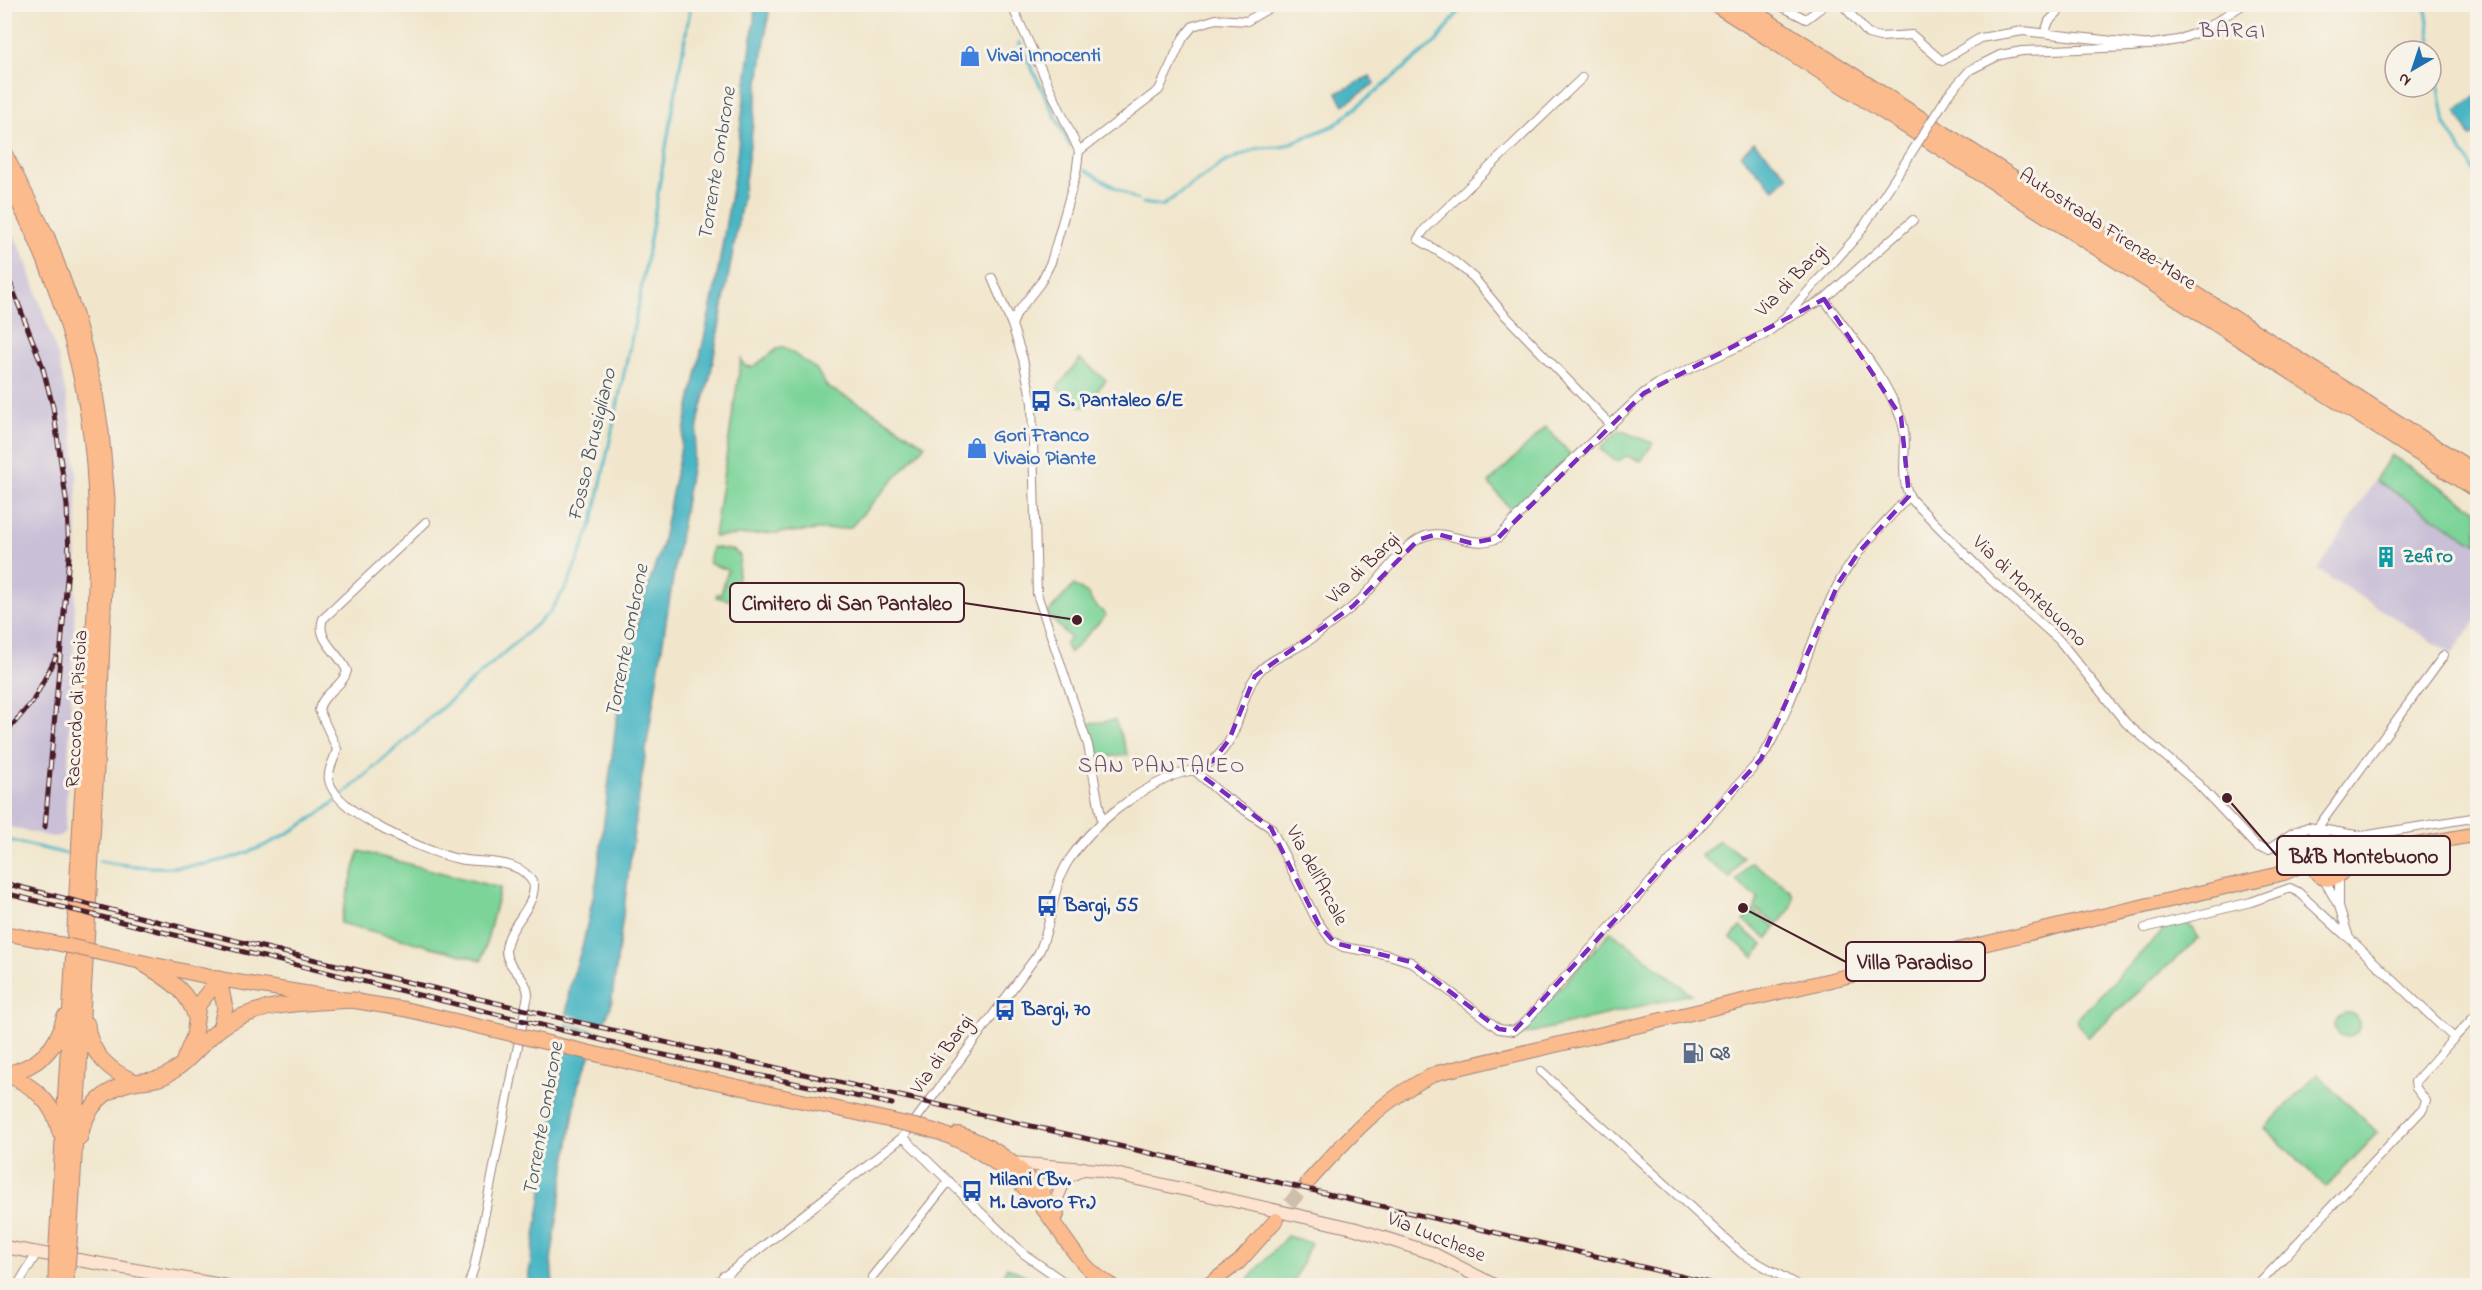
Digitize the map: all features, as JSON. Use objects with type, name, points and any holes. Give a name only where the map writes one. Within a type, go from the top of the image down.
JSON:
[{"type":"highway","name":"Autostrada Firenze-Mare","points":[[1715,4],[2478,491]]},
{"type":"highway","name":"Autostrada Firenze-Mare","points":[[1740,4],[2478,474]]},
{"type":"highway","name":"Raccordo di Pistoia","points":[[4,153],[48,237],[74,311],[94,387],[104,453],[107,499],[107,563],[78,984],[63,1157],[61,1283]]},
{"type":"highway","name":"Raccordo di Pistoia","points":[[4,175],[39,245],[64,316],[80,373],[93,451],[96,503],[72,1175],[63,1244]]},
{"type":"highway","points":[[142,963],[180,989],[190,1001],[196,1018]]},
{"type":"highway","points":[[183,1062],[193,1040],[198,1005],[219,979]]},
{"type":"highway","points":[[219,979],[225,1008],[220,1029]]},
{"type":"highway","points":[[5,1073],[34,1064],[51,1049],[78,984]]},
{"type":"highway","points":[[78,984],[88,1032],[97,1053],[113,1071],[136,1082]]},
{"type":"highway","points":[[72,1175],[82,1129],[95,1103],[114,1088],[160,1078],[183,1062],[220,1029],[244,1016],[268,1009],[354,1000]]},
{"type":"highway","points":[[5,1073],[37,1091],[50,1105],[58,1125],[63,1157]]},
{"type":"main road","points":[[1308,1182],[1353,1131],[1377,1110],[1404,1090],[1437,1073],[2284,873],[2326,850],[2337,858],[2478,834]]},
{"type":"main road","points":[[2316,857],[2314,867],[2320,876]]},
{"type":"main road","points":[[2284,873],[2331,879],[2337,858]]},
{"type":"main road","points":[[6,934],[219,979],[404,1009],[675,1073],[931,1130],[949,1132],[976,1140],[1012,1163],[1053,1208],[1075,1246],[1078,1257]]},
{"type":"main road","points":[[931,1130],[981,1154],[1032,1186],[1068,1247],[1096,1275],[1112,1286]]},
{"type":"main road","points":[[1207,1286],[1239,1262],[1276,1220]]},
{"type":"street","points":[[1011,4],[1079,151],[1076,174],[1049,267],[1021,306],[1012,325]]},
{"type":"street","points":[[1079,151],[1160,90],[1183,38],[1193,26],[1216,19],[1247,21],[1276,4]]},
{"type":"street","points":[[1777,4],[1806,19],[1826,4]]},
{"type":"street","points":[[1842,4],[1868,34],[1880,37],[1912,34],[1942,61],[1949,59],[1973,41],[1986,36],[2023,31],[2150,45]]},
{"type":"street","points":[[2045,32],[2049,21],[2066,4]]},
{"type":"street","name":"Via di Bargi","points":[[711,1286],[903,1137],[1038,954],[1046,936],[1065,867],[1102,822],[1162,781],[1213,761],[1236,729],[1253,682],[1259,672],[1307,643],[1353,606],[1413,543],[1432,534],[1442,534],[1471,543],[1487,542],[1498,538],[1544,487],[1651,387],[1764,334],[1781,322],[1858,236],[1948,95],[1977,65],[2010,53],[2150,45],[2194,34],[2244,4]]},
{"type":"street","points":[[1582,78],[1425,229],[1418,239],[1455,262],[1474,278],[1503,313],[1611,425]]},
{"type":"street","points":[[1781,322],[1824,299],[1913,220]]},
{"type":"street","points":[[992,278],[1012,325],[1023,359],[1032,403],[1037,594],[1088,745],[1102,822]]},
{"type":"street","points":[[1824,299],[1872,367],[1900,417],[1905,434],[1905,484],[1910,496]]},
{"type":"street","name":"Via di Montebuono","points":[[1910,496],[1990,579],[2059,640],[2126,723],[2198,784],[2257,847],[2268,849],[2296,831],[2318,827]]},
{"type":"street","name":"Via dell'Arcale","points":[[1193,769],[1224,796],[1271,828],[1319,925],[1335,943],[1343,947],[1389,955],[1411,962],[1503,1030],[1514,1031],[1526,1022],[1761,759],[1777,730],[1839,582],[1858,553],[1910,496]]},
{"type":"street","points":[[426,522],[323,619],[321,628],[323,637],[347,671],[344,678],[324,698],[319,710],[337,749],[329,774],[329,782],[359,817],[375,826],[452,857],[513,866],[529,875],[534,885],[531,901],[512,931],[507,946],[509,963],[524,980],[528,995],[476,1257],[468,1286]]},
{"type":"street","points":[[2310,838],[2444,655]]},
{"type":"street","points":[[2318,827],[2365,835],[2478,817]]},
{"type":"street","points":[[2318,827],[2337,858]]},
{"type":"street","points":[[2296,831],[2310,838],[2316,857]]},
{"type":"street","points":[[2341,832],[2337,858],[2339,906],[2349,938]]},
{"type":"street","points":[[2320,876],[2339,906]]},
{"type":"street","points":[[2145,928],[2251,902],[2290,888],[2298,892],[2349,938],[2454,1038]]},
{"type":"street","points":[[2257,1286],[2314,1222],[2423,1109],[2426,1101],[2415,1088],[2415,1082],[2478,1013]]},
{"type":"street","points":[[1541,1071],[1735,1248],[1775,1274],[1799,1286]]},
{"type":"street","points":[[903,1137],[1024,1254],[1070,1286]]},
{"type":"street","name":"Via Lucchese","points":[[1012,1163],[1084,1168],[1361,1230],[1432,1253],[1496,1286]]},
{"type":"street","points":[[1032,1186],[1040,1172],[1051,1166]]},
{"type":"street","points":[[1032,1186],[1065,1179],[1084,1168]]},
{"type":"street","points":[[1053,1208],[1065,1179]]},
{"type":"street","points":[[872,1277],[949,1180]]},
{"type":"street","points":[[4,1247],[227,1286]]},
{"type":"street","points":[[17,1286],[37,1253]]},
{"type":"street","points":[[723,1276],[731,1286]]},
{"type":"highlighted area","points":[[1824,299],[1901,417],[1909,496],[1858,553],[1839,582],[1761,759],[1514,1031],[1499,1029],[1411,962],[1335,943],[1319,925],[1271,828],[1193,769],[1213,761],[1229,740],[1255,676],[1353,606],[1418,540],[1437,534],[1471,543],[1498,538],[1644,393]]},
{"type":"shaded area","points":[[4,216],[24,255],[58,357],[69,409],[77,470],[76,583],[65,831],[60,836],[52,837],[5,826]]},
{"type":"shaded area","points":[[2375,480],[2477,544],[2477,619],[2452,654],[2318,570]]},
{"type":"green space","points":[[784,347],[816,369],[827,387],[869,409],[925,445],[850,528],[714,537],[741,359],[745,366],[753,367],[777,349]]},
{"type":"green space","points":[[1080,359],[1106,380],[1083,408],[1057,388]]},
{"type":"green space","points":[[1546,427],[1571,455],[1515,515],[1489,483]]},
{"type":"green space","points":[[1619,430],[1653,443],[1641,461],[1626,456],[1617,462],[1600,449]]},
{"type":"green space","points":[[2391,455],[2477,510],[2477,544],[2375,480]]},
{"type":"green space","points":[[712,547],[735,551],[740,556],[736,593],[732,601],[716,597],[717,594],[721,594],[728,570],[709,563]]},
{"type":"green space","points":[[1074,585],[1090,596],[1091,601],[1106,615],[1070,653],[1065,644],[1070,638],[1047,614]]},
{"type":"green space","points":[[1115,720],[1128,755],[1097,757],[1086,724]]},
{"type":"green space","points":[[1719,840],[1743,857],[1730,878],[1701,856]]},
{"type":"green space","points":[[359,851],[500,888],[482,960],[340,923]]},
{"type":"green space","points":[[1753,863],[1790,890],[1793,896],[1792,907],[1777,925],[1755,908],[1758,898],[1736,881],[1749,864]]},
{"type":"green space","points":[[1753,910],[1776,928],[1767,939],[1744,921]]},
{"type":"green space","points":[[2186,921],[2199,938],[2088,1037],[2076,1020],[2170,923]]},
{"type":"green space","points":[[1740,927],[1763,945],[1754,957],[1731,938]]},
{"type":"green space","points":[[1611,931],[1691,994],[1517,1036]]},
{"type":"green space","points":[[2347,1013],[2352,1014],[2358,1020],[2358,1030],[2352,1036],[2347,1037],[2342,1036],[2336,1030],[2335,1025],[2336,1020],[2342,1014]]},
{"type":"green space","points":[[2317,1074],[2378,1133],[2326,1187],[2265,1128]]},
{"type":"green space","points":[[1287,1236],[1311,1243],[1292,1285],[1243,1285]]},
{"type":"green space","points":[[1007,1267],[1036,1280],[1033,1285],[999,1285]]},
{"type":"water","points":[[756,5],[770,5],[742,201],[710,377],[700,414],[667,615],[639,795],[611,1006],[578,1085],[551,1260],[553,1285],[527,1286],[563,1062],[569,989],[583,944],[597,879],[616,723],[641,608],[662,545],[715,288],[735,170]]},
{"type":"water","points":[[1370,76],[1375,83],[1344,105],[1337,93]]},
{"type":"water","points":[[2477,95],[2477,133],[2471,137],[2456,111]]},
{"type":"water","points":[[1754,142],[1788,176],[1774,189],[1741,155]]},
{"type":"pier","points":[[564,1014],[608,1025],[605,1033],[564,1023]]},
{"type":"pier","points":[[564,1026],[604,1035],[598,1046],[562,1038]]},
{"type":"waterway","name":"Fosso Brusigliano","points":[[343,795],[549,613],[568,584],[593,521],[639,302],[691,4]]},
{"type":"waterway","points":[[1143,203],[1162,206],[1223,163],[1258,148],[1281,147],[1335,125],[1437,41],[1464,4]]},
{"type":"waterway","points":[[2425,4],[2445,124],[2478,177]]},
{"type":"waterway","points":[[1019,42],[1070,146]]},
{"type":"waterway","points":[[1085,170],[1137,200]]},
{"type":"waterway","name":"Fosso Brusigliano","points":[[99,861],[166,868],[225,860],[281,837],[309,821],[337,800]]},
{"type":"waterway","name":"Fosso Brusigliano","points":[[4,839],[71,855]]},
{"type":"tunnel","points":[[1276,1220],[1308,1182]]},
{"type":"railway","points":[[4,267],[42,365],[53,407],[67,506],[69,556],[45,827]]},
{"type":"railway","points":[[4,735],[33,701],[56,657]]},
{"type":"railway","points":[[4,883],[432,988],[1722,1286]]},
{"type":"railway","points":[[4,893],[655,1053],[892,1104]]},
{"type":"place","name":"Vivai Innocenti","points":[[970,56]]},
{"type":"place","name":"S. Pantaleo 6/E","points":[[1041,401]]},
{"type":"place","name":"Gori Franco Vivaio Piante","points":[[977,448]]},
{"type":"place","name":"Zefiro","points":[[2386,557]]},
{"type":"place","name":"Cimitero di San Pantaleo","points":[[1077,620]]},
{"type":"place","name":"B&B Montebuono","points":[[2227,798]]},
{"type":"place","name":"Bargi, 55","points":[[1047,906]]},
{"type":"place","name":"Villa Paradiso","points":[[1743,908]]},
{"type":"place","name":"Bargi, 70","points":[[1005,1010]]},
{"type":"place","name":"Q8","points":[[1693,1053]]},
{"type":"place","name":"Milani (Bv. M. Lavoro Fr.)","points":[[972,1191]]},
{"type":"district","name":"BARGI","points":[[2233,32]]},
{"type":"district","name":"SAN PANTALEO","points":[[1162,767]]},
{"type":"water label","name":"Torrente Ombrone","points":[[718,164]]},
{"type":"water label","name":"Torrente Ombrone","points":[[628,641]]},
{"type":"water label","name":"Torrente Ombrone","points":[[544,1119]]}]
